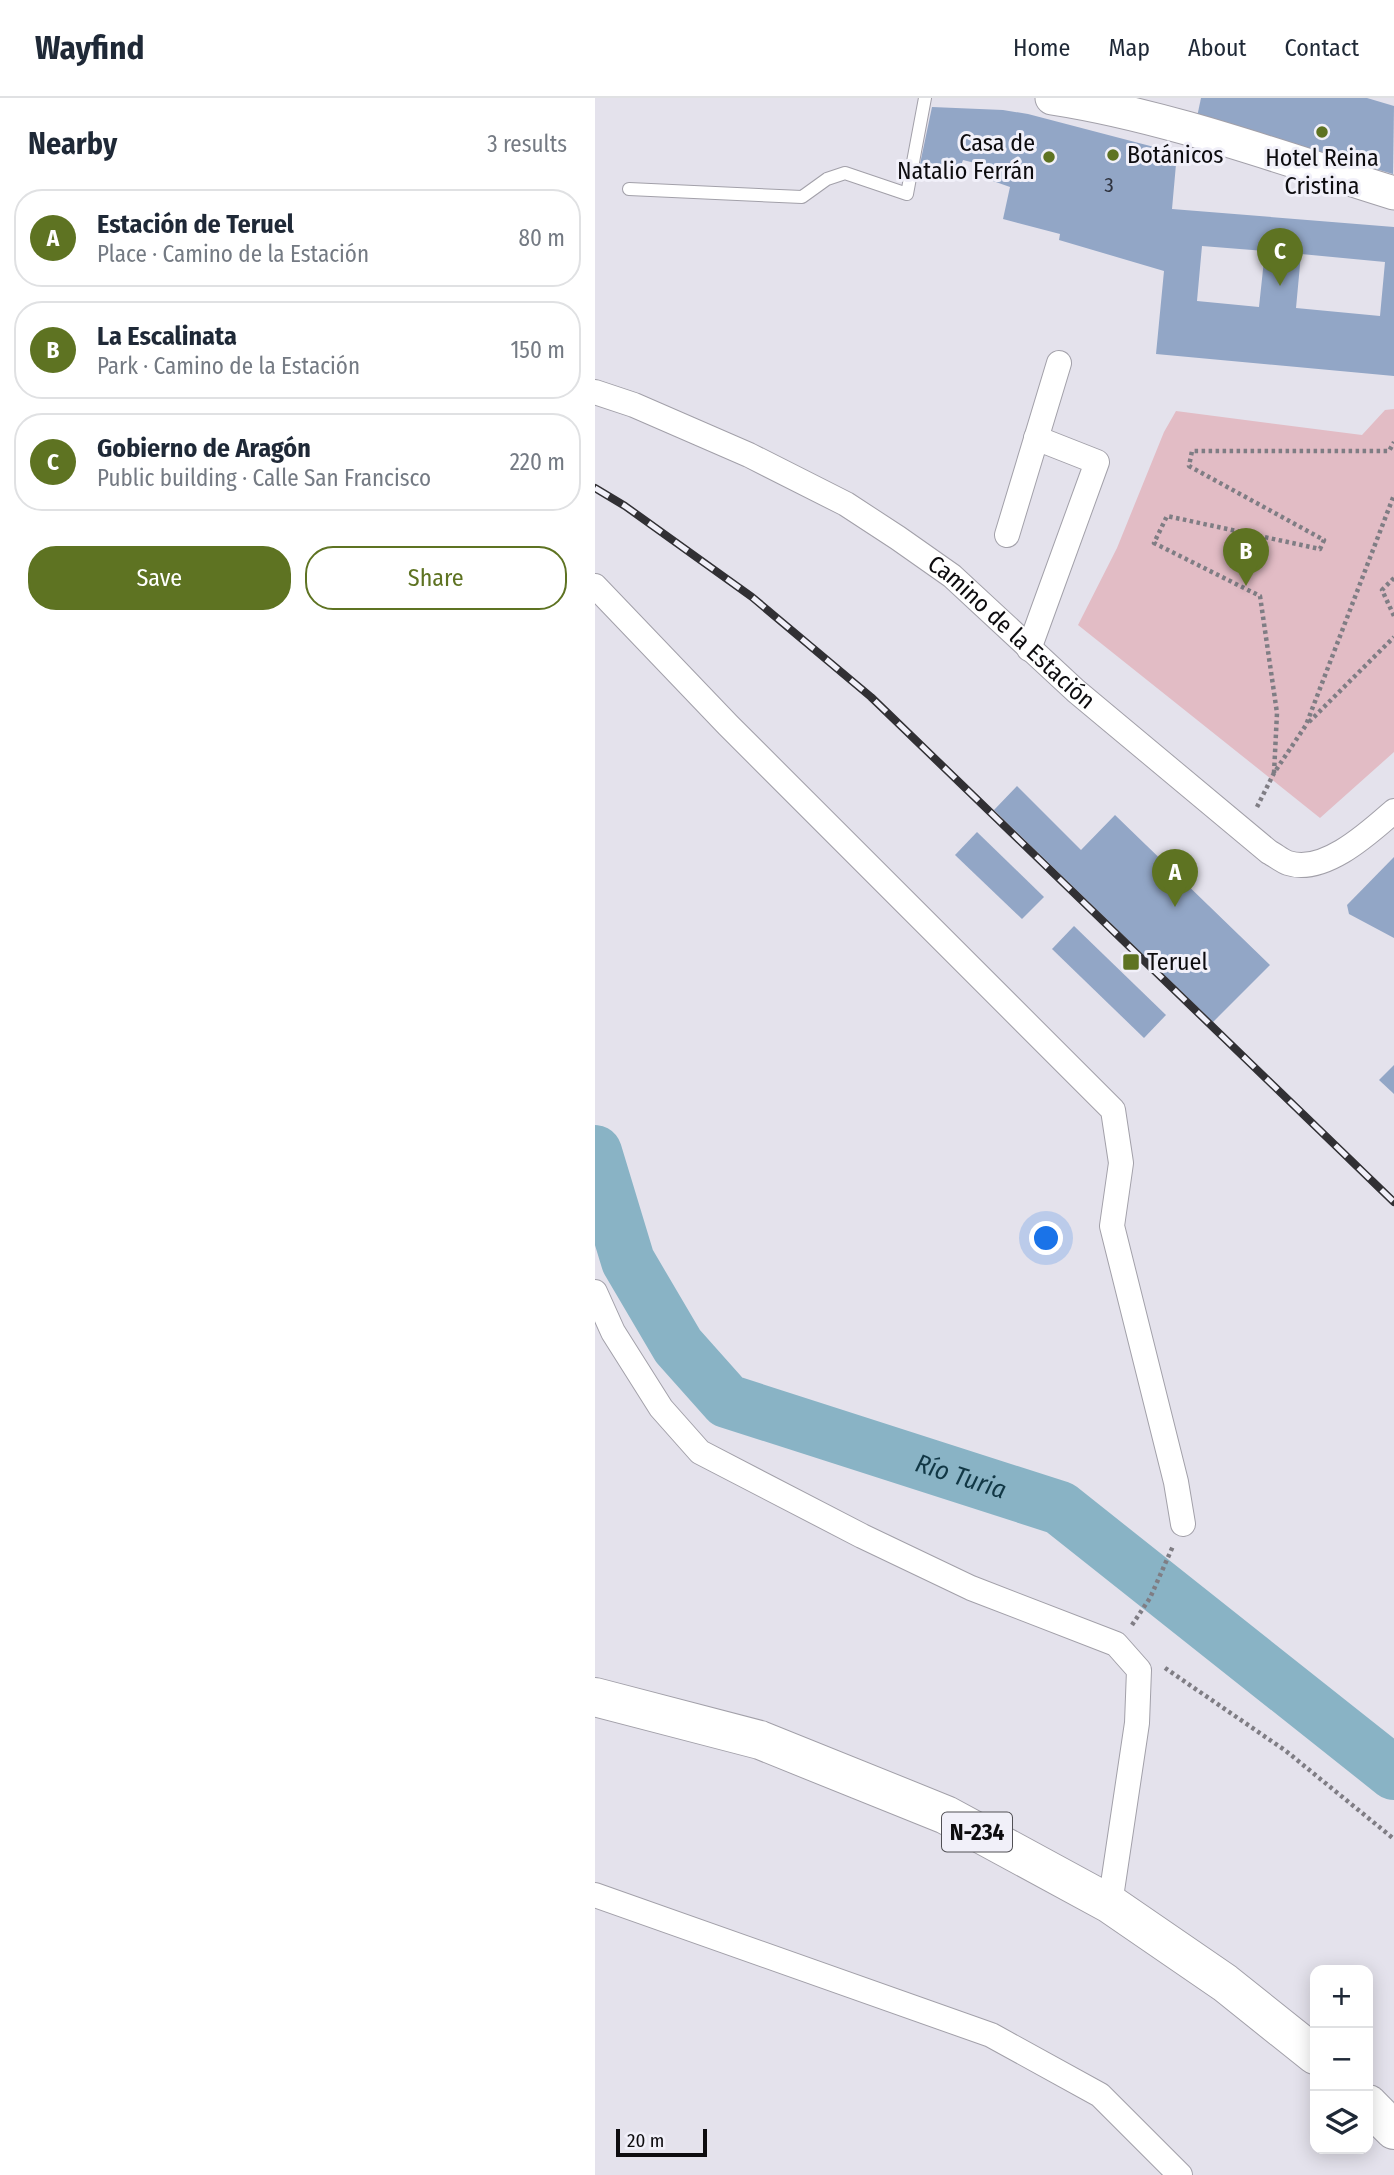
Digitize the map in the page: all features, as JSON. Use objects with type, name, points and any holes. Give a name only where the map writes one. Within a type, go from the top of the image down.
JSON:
[{"type":"highway","name":"N-234","points":[[595,1697],[773,1745],[946,1815],[1110,1904],[1225,1983],[1310,2051]]},
{"type":"highway","points":[[1373,2109],[1394,2130]]},
{"type":"main road","points":[[1052,98],[1091,104],[1165,123],[1394,193]]},
{"type":"street","points":[[1007,534],[1059,363]]},
{"type":"street","name":"Camino de la Estación","points":[[595,392],[635,405],[713,439],[846,504],[952,576],[1029,649],[1269,852],[1289,864],[1312,864],[1336,855],[1394,811]]},
{"type":"street","points":[[1029,649],[1097,462],[1037,438]]},
{"type":"street","points":[[595,586],[777,774],[1113,1110],[1121,1163],[1112,1226],[1176,1482],[1183,1524]]},
{"type":"street","points":[[595,1292],[613,1332],[661,1408],[701,1452],[971,1588],[1116,1644],[1139,1670],[1137,1723],[1110,1904]]},
{"type":"street","points":[[595,1895],[991,2035],[1100,2095],[1180,2175]]},
{"type":"lane","points":[[629,189],[802,197],[827,179],[845,173],[907,194],[925,98]]},
{"type":"path","points":[[1275,772],[1277,713],[1260,596],[1154,543],[1167,516],[1321,549],[1324,540],[1189,466],[1192,451],[1389,451],[1394,442]]},
{"type":"path","points":[[1306,725],[1394,495]]},
{"type":"path","points":[[1394,578],[1383,590],[1394,615]]},
{"type":"path","points":[[1244,831],[1275,772],[1306,725],[1394,637]]},
{"type":"path","points":[[1150,1598],[1167,1561]]},
{"type":"path","points":[[1163,1667],[1175,1672],[1286,1751],[1394,1839]]},
{"type":"shaded area","points":[[1394,409],[1394,752],[1320,818],[1078,625],[1117,548],[1164,432],[1176,411],[1362,435],[1385,410]]},
{"type":"building","name":"Hotel Reina Cristina","points":[[1201,98],[1367,98],[1394,106],[1393,174],[1197,117]]},
{"type":"building","points":[[932,107],[1003,110],[1028,114],[1177,153],[1172,209],[1394,227],[1394,376],[1156,354],[1164,271],[1059,240],[1060,234],[1003,219],[1010,187],[993,181],[995,168],[963,160],[957,177],[920,164]],"holes":[[[1202,246],[1265,251],[1259,307],[1197,301]],[[1301,254],[1385,262],[1380,316],[1296,308]]]},
{"type":"building","points":[[1017,786],[1081,850],[1115,815],[1270,965],[1213,1022],[994,810]]},
{"type":"building","points":[[977,832],[1044,897],[1022,919],[955,855]]},
{"type":"building","points":[[1394,857],[1394,938],[1349,914],[1347,905]]},
{"type":"building","points":[[1074,926],[1166,1015],[1144,1038],[1052,949]]},
{"type":"building","points":[[1394,1065],[1394,1094],[1379,1080]]},
{"type":"waterway","name":"Río Turia","points":[[595,1152],[628,1261],[678,1346],[727,1401],[1060,1508],[1394,1773]]},
{"type":"railway","points":[[595,488],[625,506],[752,597],[871,697],[1394,1202]]},
{"type":"place","name":"Hotel Reina Cristina","points":[[1322,132]]},
{"type":"place","name":"Botánicos","points":[[1113,155]]},
{"type":"place","name":"Casa de Natalio Ferrán","points":[[1049,157]]},
{"type":"place","name":"Gobierno de Aragón","points":[[1280,286]]},
{"type":"place","name":"La Escalinata","points":[[1246,586]]},
{"type":"place","name":"Estación de Teruel","points":[[1175,907]]},
{"type":"place","name":"Teruel","points":[[1131,962]]}]
